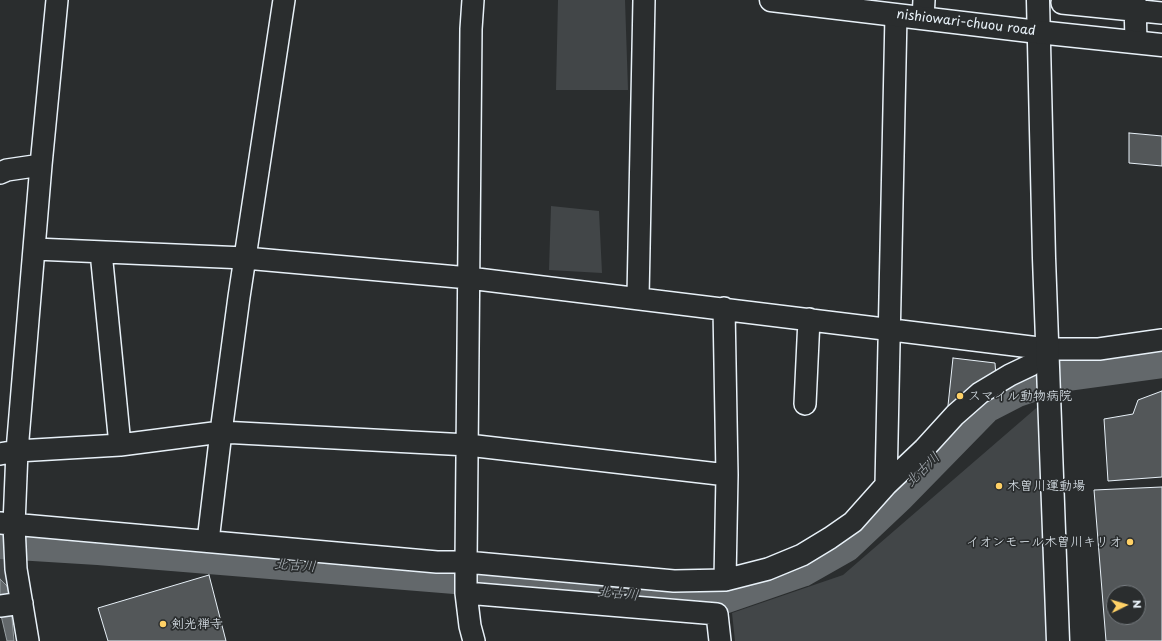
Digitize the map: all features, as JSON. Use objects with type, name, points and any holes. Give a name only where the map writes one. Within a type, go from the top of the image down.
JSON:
[{"type":"street","points":[[28,641],[11,605],[16,569],[11,531],[8,452],[35,249],[41,165],[57,0]]},
{"type":"street","points":[[208,541],[221,432],[245,258],[284,0]]},
{"type":"street","points":[[473,0],[471,29],[466,591],[470,626],[474,641]]},
{"type":"street","points":[[638,298],[644,0]]},
{"type":"street","name":"nishiowari-chuou road","points":[[771,0],[852,5],[896,15],[924,9],[1038,32],[1162,45]]},
{"type":"street","points":[[1038,0],[1047,350],[1058,641]]},
{"type":"street","points":[[1062,3],[1135,5],[1162,13]]},
{"type":"street","points":[[1135,5],[1136,42]]},
{"type":"street","points":[[886,485],[896,15]]},
{"type":"street","points":[[0,173],[7,170],[41,165]]},
{"type":"street","points":[[35,249],[245,258],[469,278],[724,308],[1047,350],[1099,349],[1162,340]]},
{"type":"street","points":[[101,252],[120,445]]},
{"type":"street","points":[[724,308],[727,475],[725,573]]},
{"type":"street","points":[[805,404],[809,319]]},
{"type":"street","points":[[11,531],[208,541],[466,565],[674,581],[725,573],[768,569],[802,555],[854,522],[886,485],[924,449],[955,415],[980,393],[1010,375],[1031,365]]},
{"type":"street","points":[[8,452],[120,445],[221,432],[468,445],[727,475]]},
{"type":"street","points":[[725,573],[737,565],[758,560],[782,551],[824,527],[851,506]]},
{"type":"street","points":[[466,591],[717,614],[720,641]]},
{"type":"shaded area","points":[[558,0],[625,0],[628,90],[556,90]]},
{"type":"shaded area","points":[[551,206],[599,211],[602,273],[549,270]]},
{"type":"shaded area","name":"木曽川運動場","points":[[1049,397],[1058,641],[735,641],[732,613],[843,575]]},
{"type":"shaded area","points":[[0,533],[99,540],[98,555],[0,546]]},
{"type":"shaded area","points":[[0,546],[9,546],[10,597],[7,586],[0,579]]},
{"type":"shaded area","points":[[0,579],[7,586],[10,597],[14,641],[7,641],[0,611]]},
{"type":"building","points":[[1129,133],[1162,136],[1162,166],[1129,163]]},
{"type":"building","name":"スマイル動物病院","points":[[953,358],[995,363],[996,377],[947,415]]},
{"type":"building","points":[[1162,391],[1162,477],[1108,481],[1104,419],[1133,414],[1138,400]]},
{"type":"building","name":"イオンモール木曽川キリオ","points":[[1162,487],[1162,641],[1106,641],[1094,490]]},
{"type":"building","name":"剣光禅寺","points":[[209,575],[226,641],[108,641],[98,608]]},
{"type":"waterway","name":"北古川","points":[[0,543],[98,549],[455,578],[592,590],[676,600],[721,599],[802,571],[846,546],[899,496],[986,407],[1017,391],[1061,376],[1162,362]]},
{"type":"place","name":"スマイル動物病院","points":[[960,396]]},
{"type":"place","name":"木曽川運動場","points":[[999,486]]},
{"type":"place","name":"イオンモール木曽川キリオ","points":[[1130,542]]},
{"type":"place","name":"剣光禅寺","points":[[163,624]]}]
